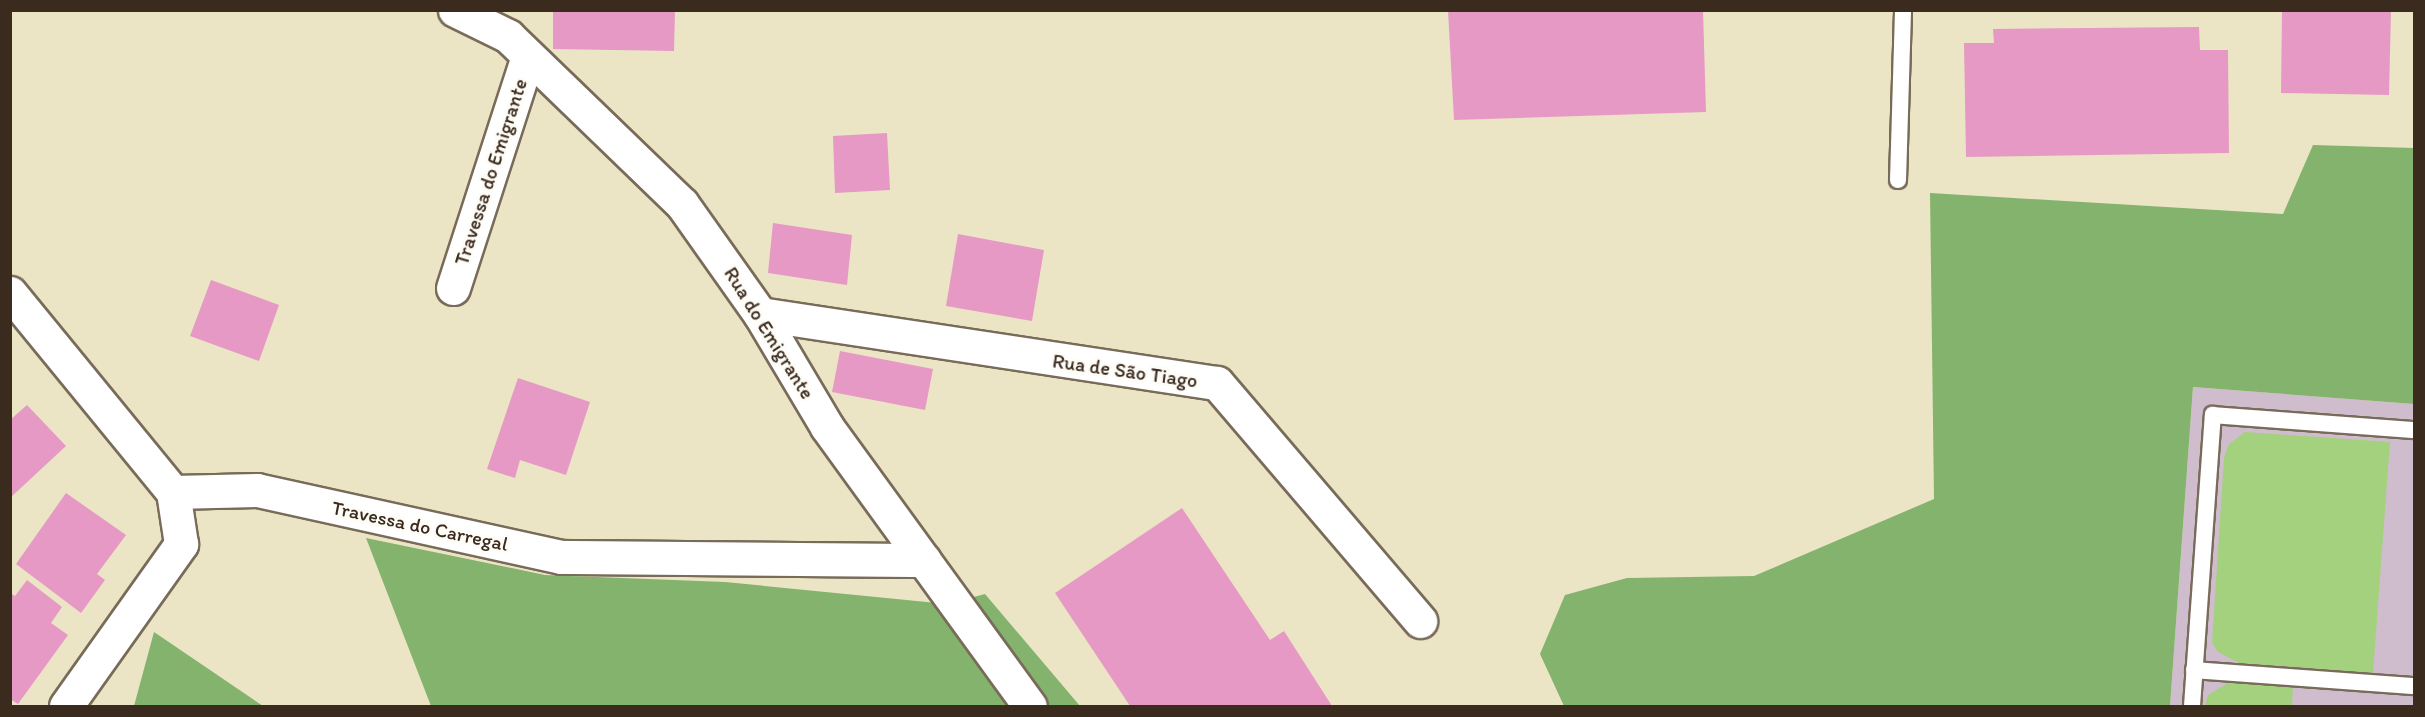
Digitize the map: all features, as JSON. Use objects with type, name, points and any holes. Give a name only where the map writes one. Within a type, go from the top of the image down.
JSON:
[{"type":"street","name":"Rua do Emigrante","points":[[455,10],[508,36],[682,204],[760,314],[827,427],[1030,706]]},
{"type":"street","name":"Travessa do Emigrante","points":[[453,288],[528,56]]},
{"type":"street","points":[[10,293],[173,492],[181,544],[66,706]]},
{"type":"street","name":"Rua de São Tiago","points":[[760,314],[1216,383],[1420,621]]},
{"type":"street","name":"Travessa do Carregal","points":[[173,492],[257,489],[561,557],[924,560]]},
{"type":"lane","points":[[1898,180],[1902,10]]},
{"type":"lane","points":[[2192,706],[2213,415],[2415,430]]},
{"type":"lane","points":[[2194,670],[2415,686]]},
{"type":"shaded area","points":[[2193,387],[2414,404],[2414,706],[2170,706]]},
{"type":"green space","points":[[2313,145],[2414,148],[2414,404],[2193,387],[2170,706],[1564,706],[1540,654],[1565,595],[1627,578],[1754,576],[1934,499],[1930,193],[2283,214]]},
{"type":"green space","points":[[2245,432],[2390,442],[2373,673],[2239,663],[2218,652],[2212,643],[2224,458],[2229,444]]},
{"type":"green space","points":[[366,538],[545,575],[725,582],[947,604],[985,594],[1080,706],[431,706]]},
{"type":"green space","points":[[154,632],[263,706],[134,706]]},
{"type":"green space","points":[[2231,681],[2293,685],[2292,706],[2205,706],[2208,695]]},
{"type":"building","points":[[553,10],[675,10],[674,51],[553,49]]},
{"type":"building","points":[[1448,10],[1703,10],[1706,112],[1454,120]]},
{"type":"building","points":[[2282,10],[2391,10],[2389,95],[2281,93]]},
{"type":"building","points":[[2199,27],[2200,50],[2228,50],[2229,153],[1966,157],[1964,43],[1994,43],[1993,29]]},
{"type":"building","points":[[887,133],[890,190],[835,193],[833,136]]},
{"type":"building","points":[[773,223],[852,235],[847,285],[768,273]]},
{"type":"building","points":[[958,234],[1044,250],[1032,321],[946,306]]},
{"type":"building","points":[[211,280],[279,305],[259,361],[190,336]]},
{"type":"building","points":[[840,351],[933,369],[925,410],[832,392]]},
{"type":"building","points":[[518,378],[590,402],[566,475],[520,460],[515,478],[487,469]]},
{"type":"building","points":[[27,405],[66,446],[10,498],[10,420]]},
{"type":"building","points":[[66,493],[126,535],[97,574],[105,580],[81,613],[16,564]]},
{"type":"building","points":[[1182,508],[1270,640],[1284,631],[1332,706],[1130,706],[1055,593]]},
{"type":"building","points":[[27,580],[62,607],[51,623],[68,635],[18,704],[10,699],[10,593],[15,596]]}]
